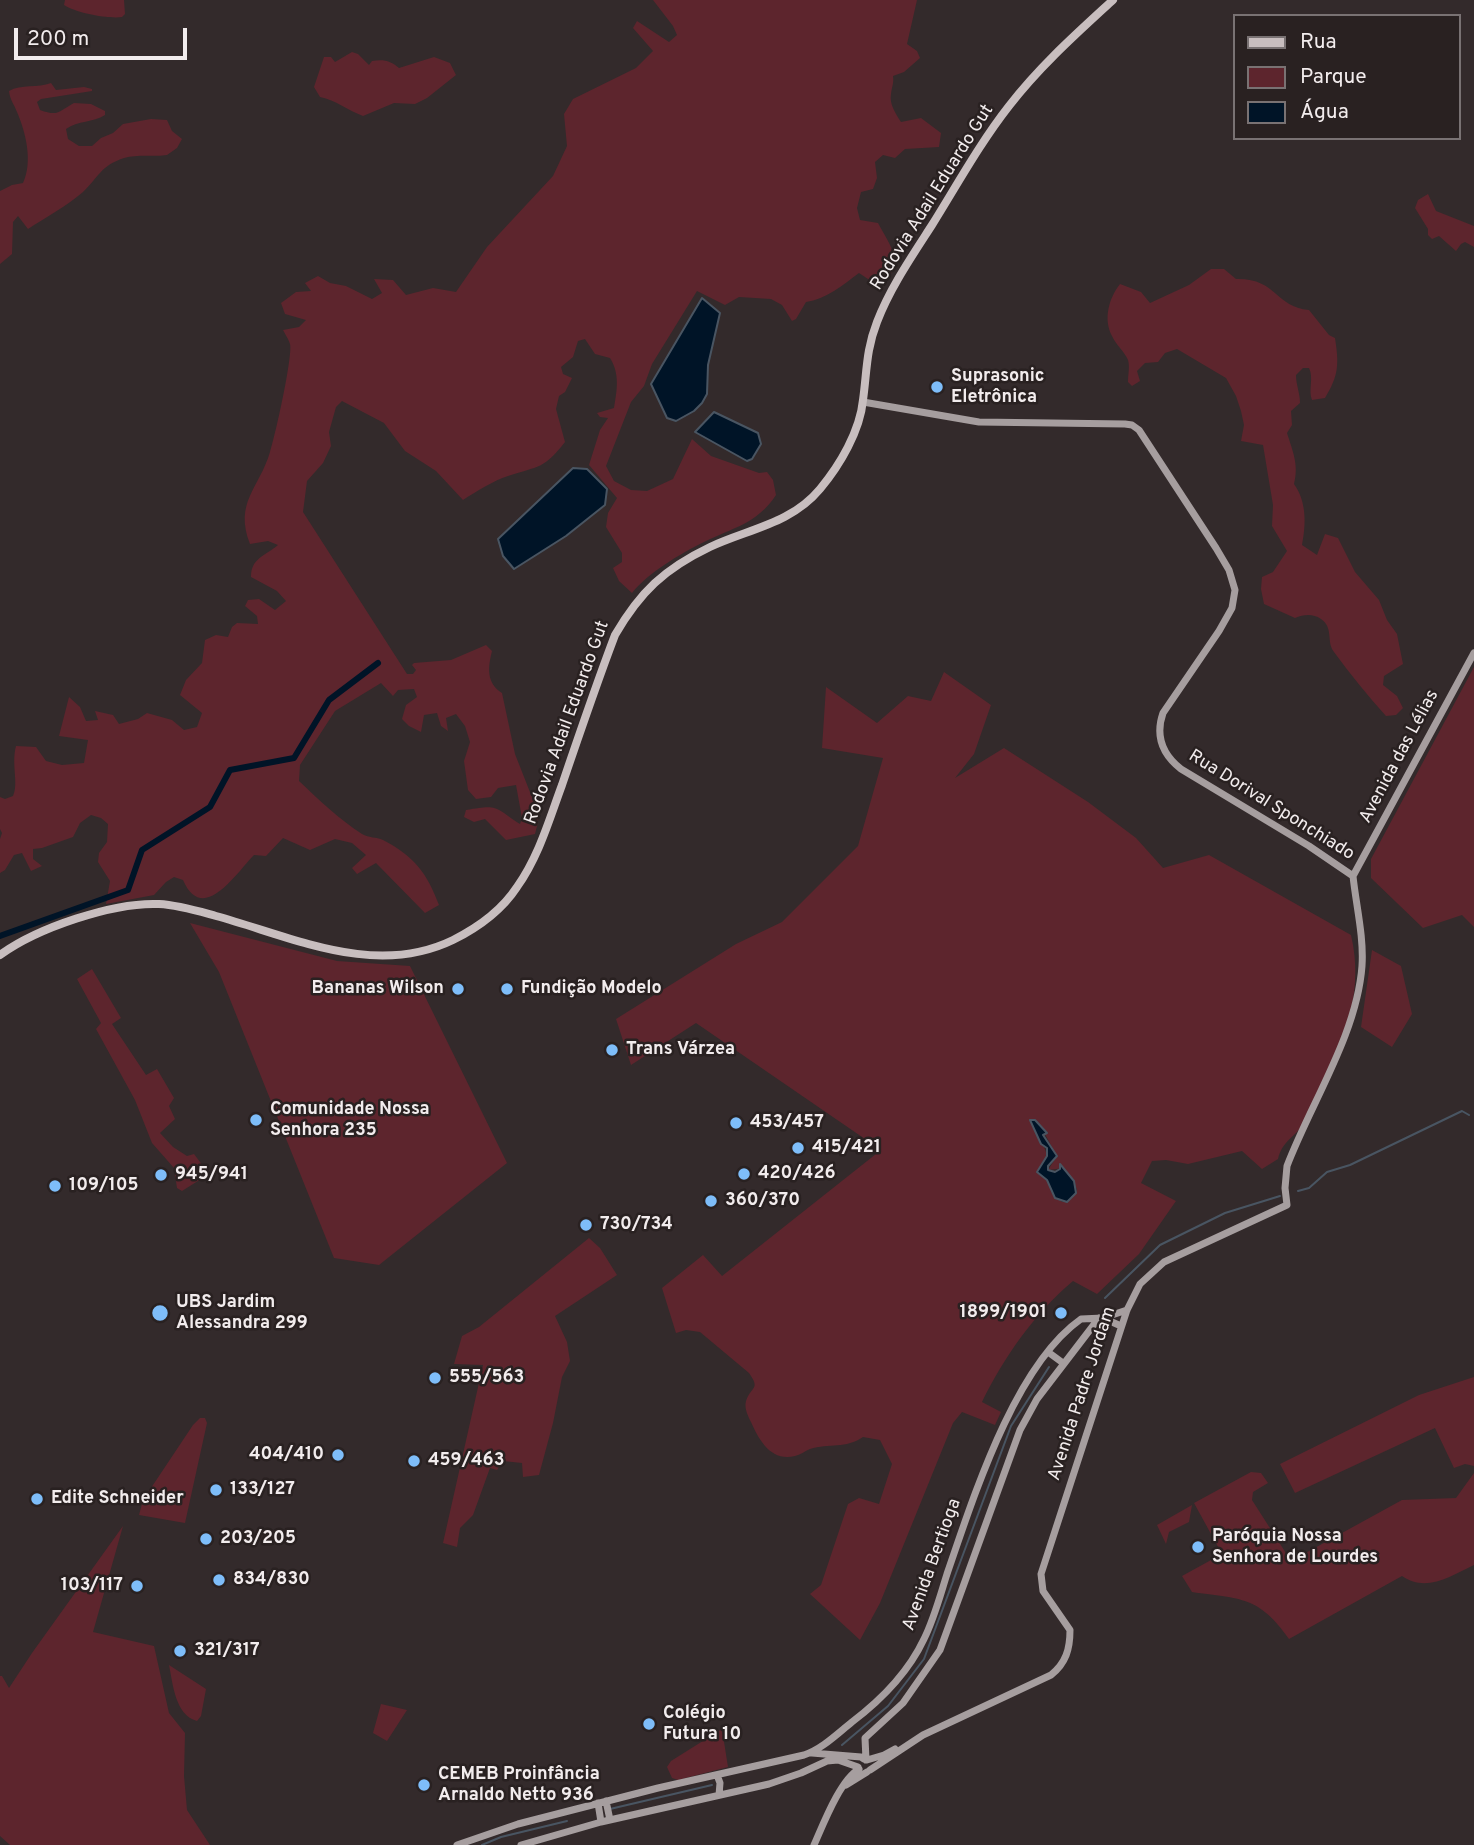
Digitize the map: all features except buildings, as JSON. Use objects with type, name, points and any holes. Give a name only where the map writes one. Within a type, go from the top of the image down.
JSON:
[{"type":"main road","name":"Rodovia Adail Eduardo Gut","points":[[0,955],[21,941],[121,906],[178,906],[355,955],[412,953],[444,945],[479,925],[508,899],[531,863],[550,819],[615,635],[634,604],[649,586],[675,566],[711,547],[770,526],[808,502],[830,476],[845,453],[863,401],[864,370],[877,323],[904,270],[1008,107],[1052,56],[1113,0]]},
{"type":"street","name":"Rua Dorival Sponchiado","points":[[863,401],[965,420],[1132,425],[1139,430],[1229,570],[1235,590],[1232,608],[1163,713],[1159,723],[1163,748],[1172,762],[1181,769],[1309,846],[1353,876],[1362,957],[1359,987],[1349,1022],[1287,1166],[1287,1205]]},
{"type":"street","name":"Avenida das Lélias","points":[[1353,876],[1474,653]]},
{"type":"street","name":"Avenida Padre Jordam","points":[[923,1735],[1051,1675],[1067,1657],[1070,1630],[1043,1591],[1041,1574],[1121,1326],[1140,1284],[1164,1262],[1287,1205]]},
{"type":"street","points":[[1101,1318],[1127,1310]]},
{"type":"street","points":[[1101,1318],[1121,1326]]},
{"type":"street","name":"Avenida Bertioga","points":[[457,1845],[518,1824],[601,1802],[812,1753],[868,1710],[916,1654],[932,1621],[966,1520],[1000,1433],[1025,1386],[1048,1352],[1081,1319],[1101,1318]]},
{"type":"street","name":"Avenida Bertioga","points":[[866,1760],[864,1742],[867,1735],[903,1703],[945,1639],[1020,1430],[1037,1399],[1063,1363],[1101,1318]]},
{"type":"street","points":[[1048,1352],[1063,1363]]},
{"type":"street","points":[[863,1769],[859,1762],[884,1755],[923,1735]]},
{"type":"street","points":[[814,1845],[853,1772],[923,1735]]},
{"type":"street","points":[[812,1753],[856,1756],[866,1760]]},
{"type":"street","points":[[521,1845],[606,1821],[785,1779],[821,1763],[838,1760],[863,1769]]},
{"type":"street","points":[[718,1775],[719,1795]]},
{"type":"street","points":[[601,1802],[606,1821]]},
{"type":"green space","points":[[65,0],[124,0],[125,14],[116,17],[84,13],[64,5]]},
{"type":"green space","points":[[653,0],[917,0],[907,44],[917,51],[920,58],[904,72],[893,76],[891,101],[901,122],[921,118],[941,133],[939,147],[905,149],[895,158],[883,155],[875,162],[877,178],[873,189],[861,192],[857,208],[860,220],[878,223],[894,255],[893,269],[882,285],[859,273],[827,295],[806,302],[792,321],[782,305],[771,299],[739,297],[725,305],[697,291],[652,364],[644,386],[631,402],[606,466],[614,481],[631,490],[647,491],[673,479],[692,439],[711,456],[759,473],[767,472],[773,480],[776,495],[761,513],[675,558],[647,578],[632,593],[619,581],[613,568],[622,562],[622,553],[606,527],[608,513],[617,498],[589,465],[600,430],[608,418],[600,417],[597,413],[614,408],[616,376],[610,358],[595,354],[585,339],[578,341],[573,357],[561,367],[563,374],[572,378],[565,392],[559,396],[556,409],[565,442],[552,457],[540,465],[497,481],[463,500],[436,471],[405,451],[384,423],[342,401],[336,407],[329,432],[331,446],[323,463],[307,481],[303,512],[407,674],[413,674],[416,670],[412,665],[414,663],[451,660],[486,645],[492,651],[489,674],[493,684],[502,693],[515,754],[537,810],[535,834],[506,840],[485,819],[474,822],[464,817],[466,810],[491,807],[520,824],[522,818],[516,785],[498,788],[491,797],[476,799],[468,790],[464,761],[470,742],[465,726],[456,714],[446,718],[448,731],[441,726],[437,713],[424,715],[421,732],[402,719],[406,705],[417,697],[414,689],[398,690],[393,696],[381,683],[335,711],[300,765],[299,781],[354,828],[365,835],[383,840],[403,852],[418,866],[439,905],[425,913],[376,863],[357,874],[352,868],[366,855],[352,843],[335,839],[310,850],[283,838],[266,856],[254,855],[229,883],[210,897],[200,898],[191,893],[183,880],[174,877],[154,895],[106,904],[110,881],[98,862],[99,853],[107,842],[108,824],[91,815],[80,823],[73,837],[33,849],[33,859],[42,866],[31,871],[22,853],[14,855],[5,870],[0,873],[0,797],[5,799],[13,796],[15,791],[16,746],[36,747],[46,761],[62,765],[84,763],[88,740],[59,736],[69,697],[80,707],[86,721],[98,720],[95,711],[113,715],[119,724],[138,719],[147,713],[172,720],[184,730],[197,727],[202,713],[180,695],[186,680],[202,663],[205,640],[216,635],[228,637],[237,623],[258,624],[257,616],[245,606],[248,600],[259,599],[275,610],[286,601],[277,591],[251,577],[256,561],[278,545],[268,541],[250,544],[245,517],[246,506],[270,452],[283,397],[290,351],[283,330],[299,327],[306,320],[285,314],[281,303],[296,292],[311,291],[305,283],[318,276],[372,299],[382,293],[374,279],[393,280],[406,295],[433,288],[456,292],[487,247],[553,176],[567,146],[564,114],[573,99],[636,68],[653,51],[633,28],[637,21],[669,42],[677,35]]},
{"type":"green space","points":[[352,52],[369,65],[372,61],[384,60],[399,68],[434,57],[450,63],[456,75],[415,104],[394,103],[363,116],[320,97],[314,87],[324,57],[331,57],[335,62]]},
{"type":"green space","points":[[51,83],[56,90],[84,87],[92,91],[41,99],[37,102],[40,110],[55,113],[74,103],[91,104],[105,111],[105,115],[100,118],[66,129],[68,139],[79,146],[92,146],[123,124],[151,119],[167,120],[172,131],[182,139],[177,148],[167,155],[129,157],[116,161],[100,172],[77,197],[28,229],[18,216],[13,222],[12,254],[0,264],[0,191],[23,183],[28,166],[25,138],[9,91]]},
{"type":"green space","points":[[1428,194],[1436,211],[1474,226],[1474,247],[1465,242],[1456,251],[1439,236],[1432,239],[1428,235],[1428,229],[1415,208],[1418,200]]},
{"type":"green space","points":[[1211,269],[1224,269],[1236,279],[1260,283],[1289,304],[1309,310],[1329,335],[1335,338],[1337,369],[1325,398],[1312,400],[1309,368],[1303,368],[1296,375],[1300,403],[1291,411],[1292,425],[1287,433],[1296,465],[1294,484],[1301,498],[1304,514],[1302,545],[1317,555],[1325,534],[1338,538],[1355,572],[1379,600],[1387,620],[1397,634],[1403,664],[1384,676],[1383,685],[1397,696],[1403,708],[1396,715],[1386,716],[1346,668],[1332,648],[1327,627],[1321,619],[1308,615],[1295,618],[1264,604],[1262,577],[1273,572],[1287,551],[1272,526],[1273,505],[1263,445],[1241,441],[1244,425],[1241,411],[1226,378],[1177,349],[1165,353],[1158,362],[1145,363],[1137,371],[1140,381],[1132,386],[1128,382],[1128,360],[1114,339],[1108,323],[1110,302],[1120,284],[1141,292],[1150,303],[1189,285]]},
{"type":"green space","points":[[1474,667],[1474,927],[1462,915],[1423,928],[1371,878],[1371,859]]},
{"type":"green space","points":[[944,672],[991,705],[974,754],[955,778],[1004,748],[1088,802],[1136,838],[1163,868],[1209,855],[1351,935],[1354,994],[1345,1031],[1308,1116],[1285,1144],[1278,1159],[1262,1169],[1242,1151],[1188,1164],[1166,1160],[1152,1161],[1141,1183],[1176,1201],[1139,1254],[1097,1294],[1073,1281],[1033,1322],[1010,1353],[982,1402],[1001,1412],[995,1425],[962,1412],[953,1423],[880,1603],[860,1640],[810,1594],[821,1585],[848,1504],[859,1498],[879,1504],[892,1464],[880,1440],[863,1437],[850,1443],[817,1447],[787,1457],[773,1453],[758,1436],[747,1412],[746,1401],[755,1385],[753,1378],[700,1332],[686,1330],[676,1333],[662,1288],[703,1255],[722,1276],[881,1150],[696,1023],[631,1065],[616,1019],[736,944],[782,922],[858,846],[883,758],[822,748],[826,687],[877,723],[908,696],[931,701]],"holes":[[[1031,1120],[1038,1124],[1057,1156],[1049,1169],[1044,1147]],[[1064,1168],[1077,1189],[1067,1202],[1062,1202],[1056,1195],[1049,1180],[1049,1170]]]},
{"type":"green space","points":[[190,923],[337,961],[410,966],[507,1163],[379,1265],[334,1258],[219,972]]},
{"type":"green space","points":[[1372,950],[1401,966],[1412,1014],[1392,1047],[1361,1027]]},
{"type":"green space","points":[[92,969],[121,1018],[112,1024],[146,1075],[157,1069],[174,1098],[169,1106],[175,1119],[160,1133],[173,1147],[187,1156],[194,1154],[209,1174],[182,1191],[177,1188],[174,1168],[152,1143],[135,1100],[96,1029],[101,1023],[77,979]]},
{"type":"green space","points":[[589,1238],[600,1248],[617,1275],[555,1316],[567,1342],[570,1361],[562,1377],[539,1475],[523,1477],[522,1463],[503,1461],[497,1470],[490,1468],[473,1515],[460,1528],[457,1547],[443,1543],[483,1365],[454,1364],[462,1336],[479,1327]]},
{"type":"green space","points":[[1474,1377],[1474,1466],[1465,1464],[1454,1468],[1435,1428],[1295,1493],[1280,1464],[1419,1395]]},
{"type":"green space","points":[[200,1418],[205,1418],[207,1423],[185,1523],[139,1515],[143,1500]]},
{"type":"green space","points":[[1251,1472],[1261,1473],[1268,1483],[1253,1492],[1252,1500],[1291,1561],[1402,1500],[1456,1498],[1474,1473],[1474,1565],[1429,1583],[1411,1581],[1402,1576],[1289,1639],[1268,1614],[1258,1607],[1236,1599],[1192,1592],[1182,1576],[1222,1554],[1194,1503]]},
{"type":"green space","points":[[1192,1505],[1189,1522],[1169,1532],[1166,1544],[1157,1525]]},
{"type":"green space","points":[[123,1526],[93,1632],[154,1646],[169,1713],[185,1733],[184,1776],[187,1810],[210,1845],[10,1845],[0,1836],[0,1676],[9,1688]]},
{"type":"green space","points":[[169,1665],[206,1689],[201,1716],[197,1721],[190,1718],[180,1706]]},
{"type":"green space","points":[[381,1704],[407,1710],[387,1741],[373,1733]]},
{"type":"green space","points":[[722,1729],[728,1767],[678,1780],[672,1778],[667,1767],[671,1761]]},
{"type":"water","points":[[702,298],[720,313],[708,365],[707,394],[694,411],[676,421],[667,418],[651,384]]},
{"type":"water","points":[[714,412],[758,433],[761,444],[752,459],[747,461],[695,432]]},
{"type":"water","points":[[573,468],[587,469],[607,489],[605,505],[566,536],[514,569],[503,556],[498,539]]},
{"type":"water","points":[[1030,1120],[1035,1120],[1047,1133],[1043,1135],[1057,1156],[1048,1166],[1048,1170],[1055,1172],[1060,1169],[1060,1164],[1074,1181],[1076,1193],[1067,1202],[1055,1198],[1047,1180],[1037,1172],[1047,1156],[1047,1148],[1041,1144]]},
{"type":"waterway","points":[[0,936],[128,890],[142,850],[210,807],[230,770],[294,758],[329,700],[378,663]]},
{"type":"waterway","points":[[1298,1191],[1309,1188],[1327,1172],[1350,1165],[1462,1111],[1469,1115]]},
{"type":"waterway","points":[[1105,1298],[1160,1245],[1225,1213],[1280,1196]]},
{"type":"waterway","points":[[842,1745],[888,1706],[924,1659],[1011,1426],[1049,1367]]},
{"type":"waterway","points":[[610,1809],[712,1785]]},
{"type":"waterway","points":[[482,1845],[501,1837],[567,1821]]},
{"type":"place","name":"Suprasonic Eletrônica","points":[[937,387]]},
{"type":"place","name":"Bananas Wilson","points":[[458,989]]},
{"type":"place","name":"Fundição Modelo","points":[[507,989]]},
{"type":"place","name":"Trans Várzea","points":[[612,1050]]},
{"type":"place","name":"Comunidade Nossa Senhora 235","points":[[256,1120]]},
{"type":"place","name":"453/457","points":[[736,1123]]},
{"type":"place","name":"415/421","points":[[798,1148]]},
{"type":"place","name":"420/426","points":[[744,1174]]},
{"type":"place","name":"945/941","points":[[161,1175]]},
{"type":"place","name":"109/105","points":[[55,1186]]},
{"type":"place","name":"360/370","points":[[711,1201]]},
{"type":"place","name":"730/734","points":[[586,1225]]},
{"type":"place","name":"UBS Jardim Alessandra 299","points":[[160,1313]]},
{"type":"place","name":"1899/1901","points":[[1061,1313]]},
{"type":"place","name":"555/563","points":[[435,1378]]},
{"type":"place","name":"404/410","points":[[338,1455]]},
{"type":"place","name":"459/463","points":[[414,1461]]},
{"type":"place","name":"133/127","points":[[216,1490]]},
{"type":"place","name":"Edite Schneider","points":[[37,1499]]},
{"type":"place","name":"203/205","points":[[206,1539]]},
{"type":"place","name":"Paróquia Nossa Senhora de Lourdes","points":[[1198,1547]]},
{"type":"place","name":"834/830","points":[[219,1580]]},
{"type":"place","name":"103/117","points":[[137,1586]]},
{"type":"place","name":"321/317","points":[[180,1651]]},
{"type":"place","name":"Colégio Futura 10","points":[[649,1724]]},
{"type":"place","name":"CEMEB Proinfância Arnaldo Netto 936","points":[[424,1785]]}]
